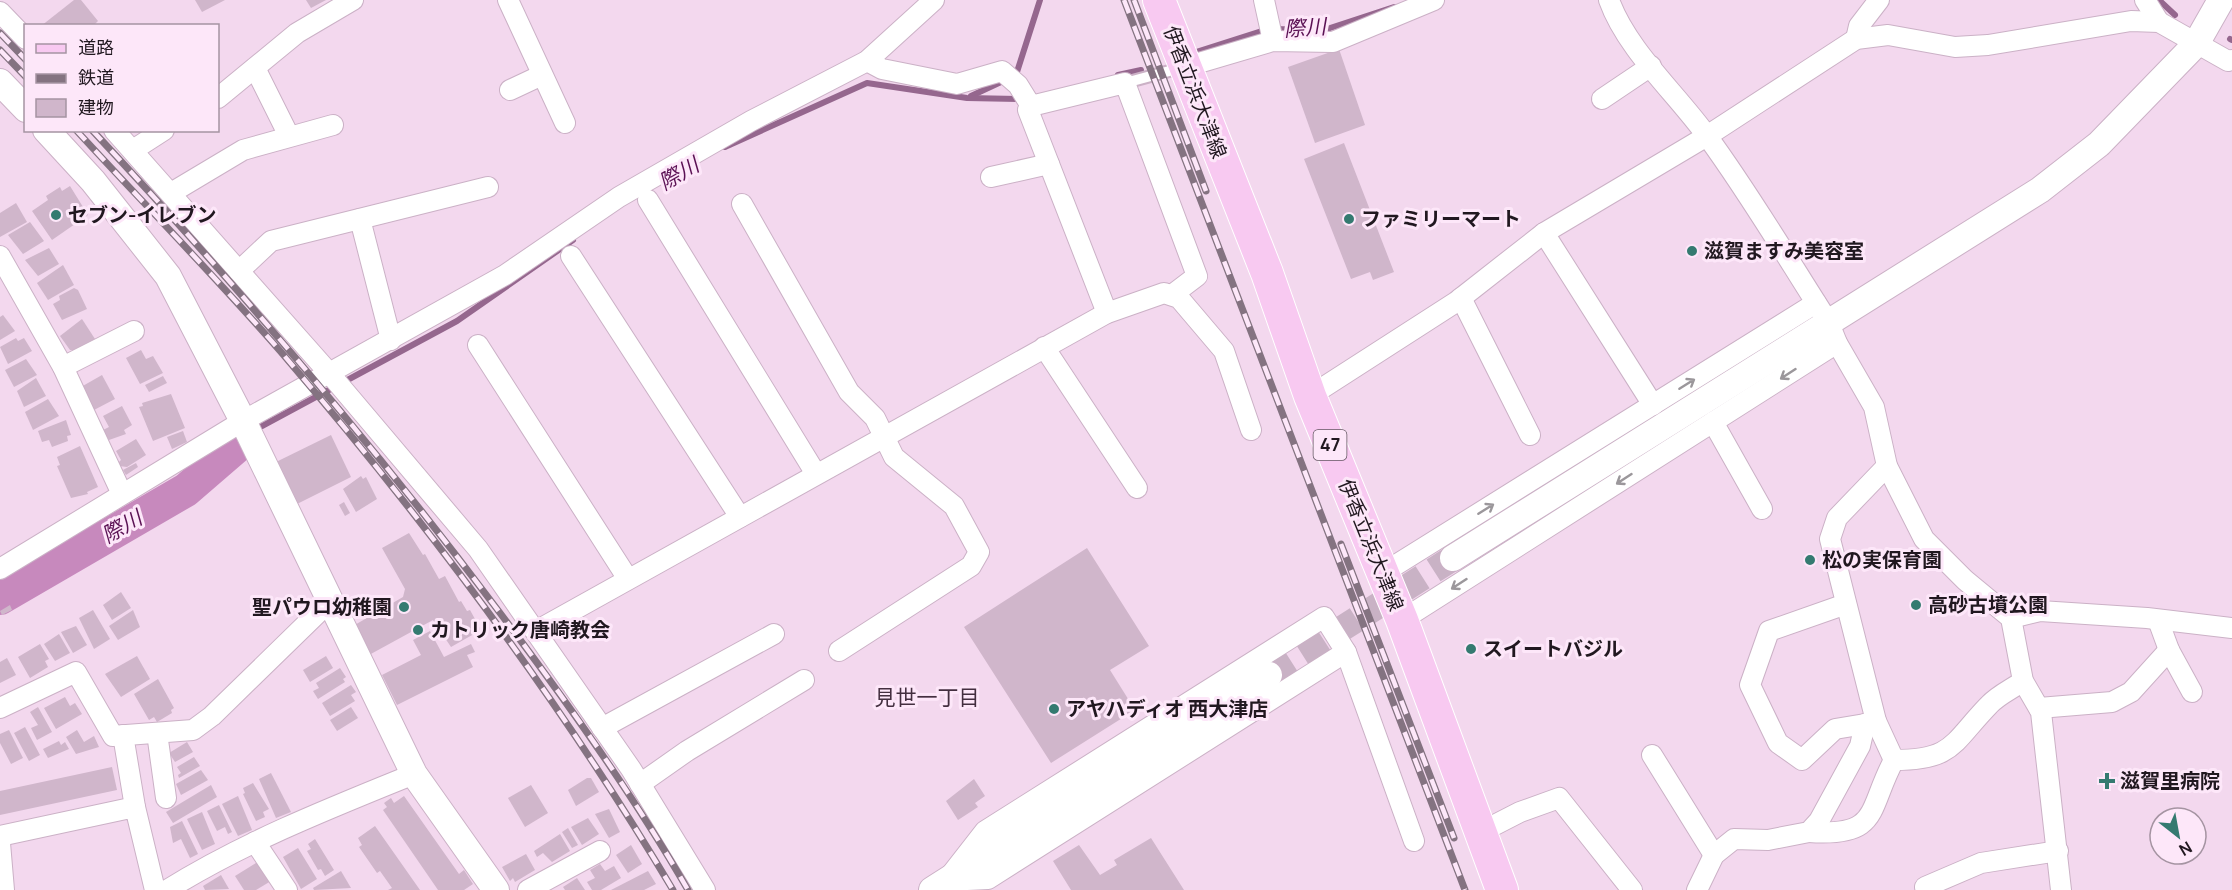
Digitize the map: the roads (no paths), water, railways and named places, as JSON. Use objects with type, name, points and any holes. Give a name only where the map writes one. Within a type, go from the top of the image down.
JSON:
[{"type":"main road","name":"伊香立浜大津線","points":[[1159,0],[1267,273],[1310,396],[1402,620],[1502,890]]},
{"type":"street","points":[[219,97],[297,33],[353,0]]},
{"type":"street","points":[[508,0],[565,123]]},
{"type":"street","points":[[0,569],[243,421],[336,381],[391,340],[505,275],[619,197],[751,121],[867,61],[934,0]]},
{"type":"street","points":[[1185,67],[1272,40],[1333,42],[1434,0]]},
{"type":"street","points":[[1609,0],[1615,17],[1707,135],[1828,323],[1874,407],[1887,466],[1924,539],[1965,580],[2011,618],[2023,681],[2039,708],[2050,772],[2061,890]]},
{"type":"street","points":[[1856,39],[1859,26],[1879,0]]},
{"type":"street","points":[[2145,0],[2159,22]]},
{"type":"street","points":[[1453,558],[2040,190],[2099,144],[2197,42],[2221,0]]},
{"type":"street","points":[[1266,8],[1272,40]]},
{"type":"street","points":[[0,12],[24,37]]},
{"type":"street","points":[[1310,396],[1461,298],[1544,233],[1707,135],[1856,39],[1888,34],[1955,47],[1988,45],[2131,21],[2159,22],[2197,42],[2231,64]]},
{"type":"street","points":[[867,61],[882,69],[957,84],[1002,71],[1019,86],[1030,105],[1028,110],[1107,313]]},
{"type":"street","points":[[1602,99],[1651,66]]},
{"type":"street","points":[[255,68],[289,136]]},
{"type":"street","points":[[510,90],[542,75]]},
{"type":"street","points":[[0,82],[24,107]]},
{"type":"street","points":[[1030,105],[1125,83],[1197,276],[1172,295]]},
{"type":"street","points":[[171,193],[243,150],[333,125]]},
{"type":"street","points":[[48,132],[93,181],[168,276],[243,421],[414,774],[490,888]]},
{"type":"street","points":[[116,132],[336,381],[478,549],[640,784],[705,890]]},
{"type":"street","points":[[133,150],[161,132]]},
{"type":"street","points":[[992,177],[1049,164]]},
{"type":"street","points":[[239,271],[271,241],[488,187]]},
{"type":"street","points":[[648,200],[816,474]]},
{"type":"street","points":[[742,204],[849,392],[875,418],[894,457],[954,506],[979,552],[971,566],[839,651]]},
{"type":"street","points":[[360,219],[391,340]]},
{"type":"street","points":[[1544,233],[1653,405]]},
{"type":"street","points":[[0,256],[63,367],[122,494]]},
{"type":"street","points":[[572,256],[740,517]]},
{"type":"street","points":[[536,631],[1107,313],[1164,293],[1179,298],[1224,351],[1251,430]]},
{"type":"street","points":[[1461,298],[1530,435]]},
{"type":"street","points":[[1383,573],[1653,405],[1828,323]]},
{"type":"street","points":[[1402,620],[1713,422],[1828,323]]},
{"type":"street","points":[[63,367],[134,331]]},
{"type":"street","points":[[478,345],[628,579]]},
{"type":"street","points":[[1044,347],[1137,488]]},
{"type":"street","points":[[1713,422],[1762,509]]},
{"type":"street","points":[[1887,466],[1837,518],[1830,539],[1870,722],[1894,760]]},
{"type":"street","points":[[0,708],[76,672],[113,736],[193,730],[212,716],[330,602]]},
{"type":"street","points":[[1846,604],[1769,631],[1750,685],[1778,743],[1802,760],[1835,729],[1870,722]]},
{"type":"street","points":[[2011,618],[2040,611],[2232,628]]},
{"type":"street","points":[[939,885],[985,831],[1324,617],[1346,652],[1414,841]]},
{"type":"street","points":[[2158,620],[2169,650],[2192,692]]},
{"type":"street","points":[[602,728],[774,634]]},
{"type":"street","points":[[2039,708],[2112,702],[2131,692],[2169,650]]},
{"type":"street","points":[[939,885],[988,879],[1346,652]]},
{"type":"street","points":[[939,885],[1269,675]]},
{"type":"street","points":[[640,784],[687,751],[804,680]]},
{"type":"street","points":[[1894,760],[1934,756],[1957,744],[1990,703],[2023,681]]},
{"type":"street","points":[[1809,832],[1819,821],[1860,746],[1870,722]]},
{"type":"street","points":[[157,733],[166,798]]},
{"type":"street","points":[[123,735],[135,807],[155,890]]},
{"type":"street","points":[[1652,755],[1714,855]]},
{"type":"street","points":[[1697,890],[1714,855],[1734,839],[1768,840],[1809,832],[1845,833],[1861,824],[1873,812],[1894,760]]},
{"type":"street","points":[[167,890],[188,884],[255,842],[414,774]]},
{"type":"street","points":[[1480,832],[1520,812],[1559,798],[1632,890]]},
{"type":"street","points":[[0,836],[135,807]]},
{"type":"street","points":[[255,842],[287,890]]},
{"type":"street","points":[[0,843],[4,890]]},
{"type":"street","points":[[528,890],[600,851]]},
{"type":"street","points":[[1925,887],[1982,863],[2058,851]]},
{"type":"lane","points":[[1125,83],[1185,67]]},
{"type":"waterway","points":[[971,96],[1016,75],[1040,0]]},
{"type":"waterway","name":"際川","points":[[2159,0],[2175,15]]},
{"type":"waterway","name":"際川","points":[[1196,52],[1268,29],[1324,30],[1394,7]]},
{"type":"waterway","name":"際川","points":[[1118,75],[1141,70]]},
{"type":"waterway","name":"際川","points":[[725,147],[867,83],[967,98],[1021,99]]},
{"type":"waterway","name":"際川","points":[[262,426],[457,321],[573,240]]},
{"type":"waterway","name":"際川","points":[[0,598],[186,490],[237,446]]},
{"type":"tunnel","points":[[1269,675],[1453,558]]},
{"type":"railway","points":[[1124,0],[1465,890]]},
{"type":"railway","points":[[1134,0],[1206,191]]},
{"type":"railway","points":[[0,33],[24,58]]},
{"type":"railway","points":[[0,50],[24,75]]},
{"type":"railway","points":[[78,132],[281,352],[439,546],[584,749],[673,890]]},
{"type":"railway","points":[[94,132],[249,303],[447,543],[571,709],[643,816],[688,890]]},
{"type":"railway","points":[[1341,544],[1454,838]]},
{"type":"place","name":"セブン-イレブン","points":[[56,215]]},
{"type":"place","name":"ファミリーマート","points":[[1349,219]]},
{"type":"place","name":"滋賀ますみ美容室","points":[[1692,251]]},
{"type":"place","name":"松の実保育園","points":[[1810,560]]},
{"type":"place","name":"高砂古墳公園","points":[[1916,605]]},
{"type":"place","name":"聖パウロ幼稚園","points":[[404,607]]},
{"type":"place","name":"カトリック唐崎教会","points":[[418,630]]},
{"type":"place","name":"スイートバジル","points":[[1471,649]]},
{"type":"place","name":"アヤハディオ 西大津店","points":[[1054,709]]},
{"type":"place","name":"滋賀里病院","points":[[2107,781]]},
{"type":"district","name":"見世一丁目","points":[[927,698]]}]
